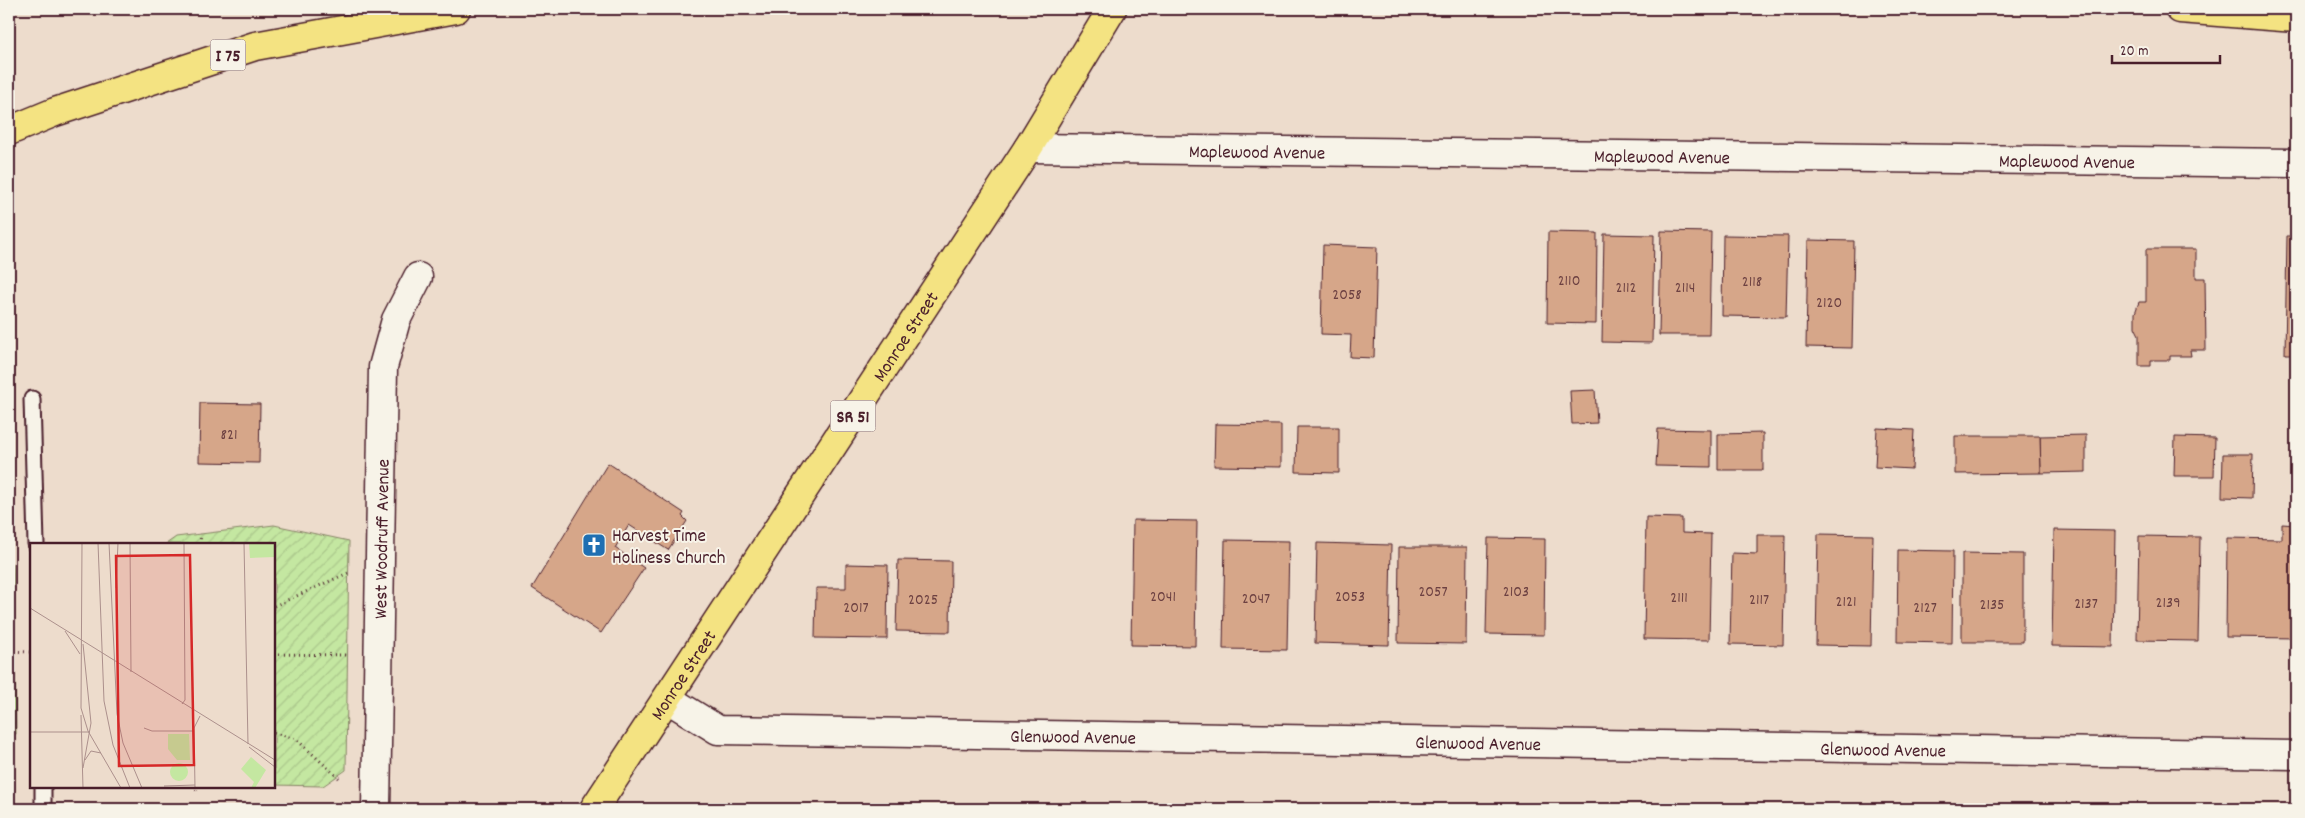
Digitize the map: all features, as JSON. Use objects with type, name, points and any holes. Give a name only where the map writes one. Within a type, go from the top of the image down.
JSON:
[{"type":"main road","name":"I 75","points":[[9,131],[55,112],[254,46],[456,9]]},
{"type":"main road","points":[[2180,9],[2296,18]]},
{"type":"main road","name":"Monroe Street","points":[[594,809],[1028,148],[1109,14]]},
{"type":"street","name":"Maplewood Avenue","points":[[1028,148],[2296,163]]},
{"type":"street","name":"West Woodruff Avenue","points":[[376,809],[383,367],[396,320],[418,277]]},
{"type":"street","name":"Glenwood Avenue","points":[[668,699],[718,730],[2296,755]]},
{"type":"lane","points":[[32,399],[36,543]]},
{"type":"lane","points":[[43,788],[43,809]]},
{"type":"path","points":[[200,543],[201,534]]},
{"type":"path","points":[[275,606],[354,570]]},
{"type":"path","points":[[9,651],[30,652]]},
{"type":"path","points":[[275,654],[378,655]]},
{"type":"path","points":[[275,733],[296,739],[341,780]]},
{"type":"green space","points":[[274,525],[349,541],[346,770],[323,786],[275,785],[275,543],[167,543],[176,537]]},
{"type":"green space","points":[[9,564],[13,564],[16,734],[9,734]]},
{"type":"building","points":[[1661,231],[1711,232],[1709,335],[1659,335]]},
{"type":"building","points":[[1548,232],[1597,233],[1596,324],[1547,323]]},
{"type":"building","points":[[1604,234],[1654,235],[1652,343],[1602,342]]},
{"type":"building","points":[[1723,235],[1788,236],[1786,317],[1722,316]]},
{"type":"building","points":[[2287,236],[2296,236],[2296,354],[2285,354]]},
{"type":"building","points":[[1808,240],[1854,241],[1852,348],[1806,347]]},
{"type":"building","points":[[1323,245],[1377,247],[1374,358],[1350,357],[1351,335],[1321,334]]},
{"type":"building","points":[[2146,249],[2196,249],[2196,278],[2205,278],[2206,350],[2190,350],[2191,356],[2170,356],[2170,360],[2151,360],[2151,366],[2139,366],[2139,335],[2135,327],[2135,313],[2139,302],[2146,302]]},
{"type":"building","points":[[1595,390],[1597,423],[1572,424],[1570,391]]},
{"type":"building","points":[[200,403],[260,404],[259,463],[199,462]]},
{"type":"building","points":[[1215,424],[1281,425],[1281,467],[1214,466]]},
{"type":"building","points":[[1297,427],[1339,427],[1339,473],[1296,472]]},
{"type":"building","points":[[1877,428],[1914,430],[1912,469],[1875,467]]},
{"type":"building","points":[[1658,429],[1711,430],[1711,467],[1656,466]]},
{"type":"building","points":[[1763,433],[1763,470],[1718,470],[1718,434]]},
{"type":"building","points":[[2086,435],[2086,472],[2041,473],[2040,436]]},
{"type":"building","points":[[1955,436],[2040,436],[2041,473],[1955,474]]},
{"type":"building","points":[[2175,437],[2215,438],[2214,476],[2174,476]]},
{"type":"building","points":[[2223,454],[2253,454],[2252,498],[2222,497]]},
{"type":"building","points":[[608,463],[684,513],[682,516],[687,521],[668,550],[629,525],[615,548],[644,568],[601,633],[532,588]]},
{"type":"building","points":[[1646,517],[1682,518],[1682,533],[1711,534],[1709,640],[1644,639]]},
{"type":"building","points":[[1133,520],[1197,521],[1195,646],[1131,645]]},
{"type":"building","points":[[2282,524],[2296,525],[2296,638],[2226,637],[2227,538],[2282,539]]},
{"type":"building","points":[[2054,530],[2115,531],[2113,647],[2052,646]]},
{"type":"building","points":[[1818,534],[1873,535],[1871,646],[1816,645]]},
{"type":"building","points":[[1757,535],[1785,535],[1783,645],[1730,644],[1732,553],[1757,554]]},
{"type":"building","points":[[2139,536],[2200,537],[2198,641],[2137,640]]},
{"type":"building","points":[[1488,538],[1545,539],[1544,635],[1486,634]]},
{"type":"building","points":[[1225,540],[1289,541],[1287,650],[1223,649]]},
{"type":"building","points":[[1317,543],[1391,545],[1389,645],[1315,643]]},
{"type":"building","points":[[1399,547],[1467,547],[1466,644],[1398,643]]},
{"type":"building","points":[[1898,550],[1953,551],[1952,643],[1897,642]]},
{"type":"building","points":[[1962,553],[2023,554],[2023,642],[1962,642]]},
{"type":"building","points":[[898,560],[951,561],[950,632],[896,631]]},
{"type":"building","points":[[846,564],[888,565],[887,639],[815,638],[816,588],[846,588]]},
{"type":"place","name":"Harvest Time Holiness Church","points":[[594,545]]}]
